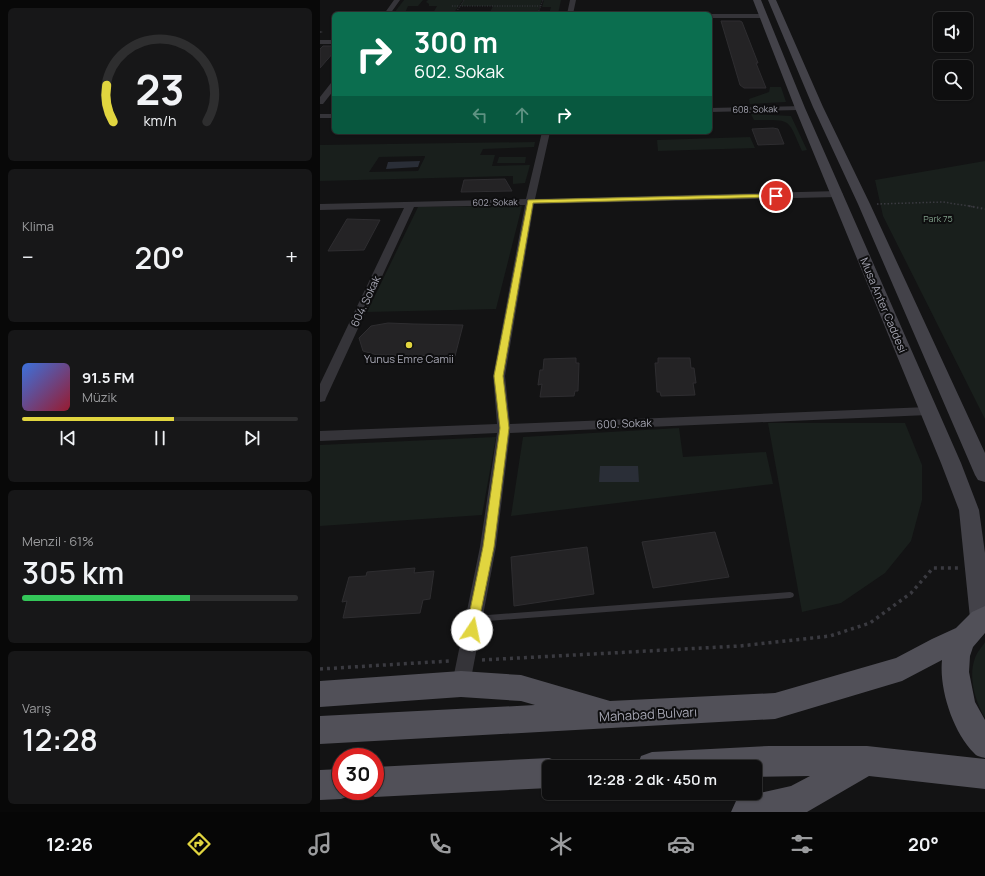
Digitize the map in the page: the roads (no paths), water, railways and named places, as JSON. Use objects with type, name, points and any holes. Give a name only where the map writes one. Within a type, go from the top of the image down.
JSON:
[{"type":"main road","name":"Musa Anter Caddesi","points":[[757,0],[800,108],[838,194],[928,411],[952,463],[969,510],[984,618]]},
{"type":"main road","name":"Musa Anter Caddesi","points":[[772,0],[818,107],[864,204],[985,475]]},
{"type":"main road","points":[[984,618],[963,637],[954,664],[958,696],[974,731],[985,744]]},
{"type":"main road","name":"Mahabad Bulvarı","points":[[320,730],[618,716],[775,706],[902,669],[941,647],[963,637]]},
{"type":"main road","points":[[320,694],[463,672],[618,716]]},
{"type":"main road","points":[[762,761],[867,761],[985,774]]},
{"type":"main road","points":[[761,810],[796,802],[867,761]]},
{"type":"main road","points":[[384,782],[542,773]]},
{"type":"main road","points":[[320,785],[332,784]]},
{"type":"street","points":[[388,12],[397,0]]},
{"type":"street","points":[[570,12],[573,0]]},
{"type":"street","points":[[712,16],[764,16]]},
{"type":"street","points":[[320,42],[332,42]]},
{"type":"street","points":[[320,102],[332,87]]},
{"type":"street","name":"608. Sokak","points":[[712,110],[800,108]]},
{"type":"street","points":[[320,116],[332,116]]},
{"type":"street","points":[[463,672],[488,547],[504,428],[499,376],[530,202],[546,134]]},
{"type":"street","name":"602. Sokak","points":[[320,207],[838,194]]},
{"type":"street","name":"604. Sokak","points":[[320,398],[410,204]]},
{"type":"street","name":"600. Sokak","points":[[320,436],[928,411]]},
{"type":"lane","points":[[474,619],[790,595]]},
{"type":"place","name":"Yunus Emre Camii","points":[[409,345]]},
{"type":"park label","name":"Park 75","points":[[938,218]]}]
